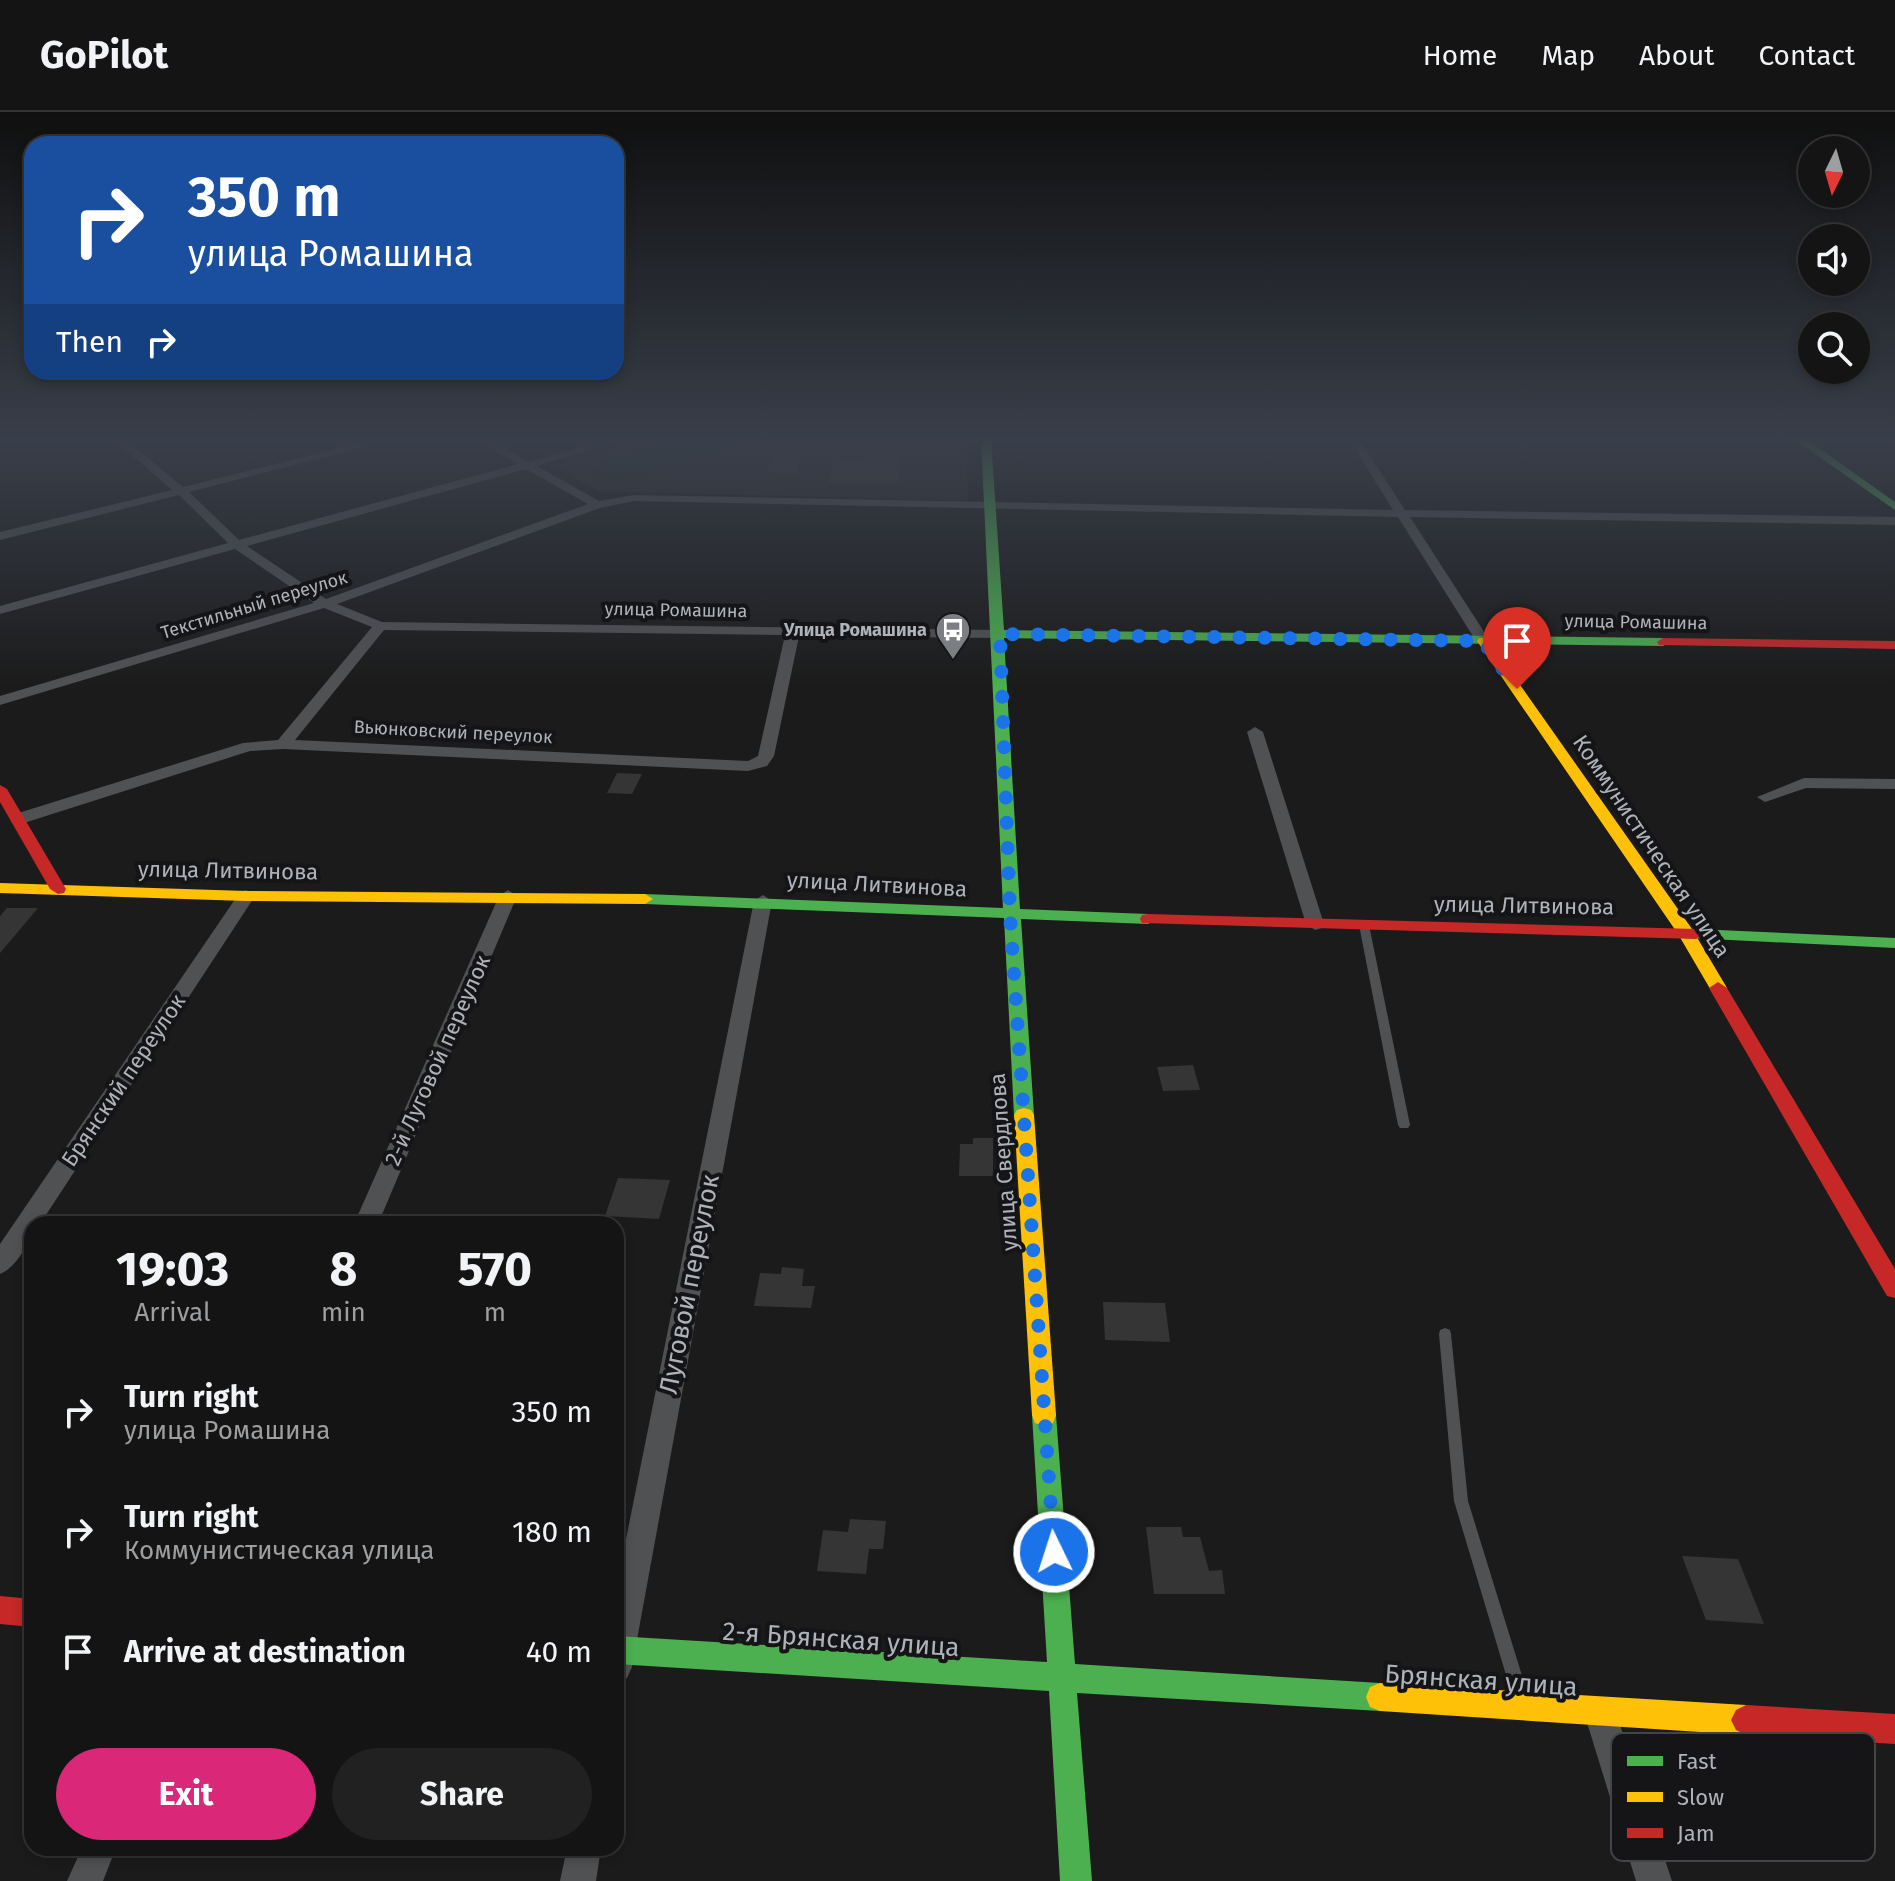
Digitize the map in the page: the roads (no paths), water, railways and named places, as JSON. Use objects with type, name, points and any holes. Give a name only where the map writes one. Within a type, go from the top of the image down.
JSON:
[{"type":"street","points":[[0,536],[58,522]]},
{"type":"street","name":"улица Ромашина","points":[[213,522],[237,545],[325,604],[380,626],[1895,645]]},
{"type":"street","points":[[0,610],[323,522]]},
{"type":"street","name":"Текстильный переулок","points":[[0,701],[325,604],[552,522]]},
{"type":"street","name":"улица Свердлова","points":[[991,522],[1000,634],[1010,915],[1076,1881]]},
{"type":"street","name":"Коммунистическая улица","points":[[1409,522],[1483,641],[1686,933],[1895,1289]]},
{"type":"street","points":[[283,744],[380,626]]},
{"type":"street","name":"Вьюнковский переулок","points":[[18,819],[249,746],[283,744],[733,765],[761,763],[766,756],[793,631]]},
{"type":"street","points":[[1255,732],[1315,924]]},
{"type":"street","points":[[1765,797],[1804,783],[1895,784]]},
{"type":"street","points":[[0,789],[58,889]]},
{"type":"street","name":"улица Литвинова","points":[[0,888],[246,896],[508,896],[763,901],[1010,915],[1686,933],[1895,943]]},
{"type":"street","name":"Брянский переулок","points":[[32,1216],[246,896]]},
{"type":"street","name":"2-й Луговой переулок","points":[[369,1216],[508,896]]},
{"type":"street","name":"Луговой переулок","points":[[624,1620],[763,901]]},
{"type":"street","name":"Брянский переулок","points":[[0,1264],[24,1228]]},
{"type":"street","points":[[0,1610],[24,1612]]},
{"type":"street","name":"2-я Брянская улица","points":[[624,1656],[1063,1679]]},
{"type":"street","name":"Брянская улица","points":[[1063,1679],[1895,1729]]},
{"type":"street","points":[[1600,1713],[1611,1747]]},
{"type":"street","points":[[85,1881],[96,1856]]},
{"type":"street","points":[[578,1881],[583,1856]]},
{"type":"street","points":[[1648,1861],[1654,1881]]},
{"type":"lane","points":[[1364,925],[1404,1125]]},
{"type":"lane","points":[[1445,1334],[1461,1501],[1524,1708]]},
{"type":"place","name":"Улица Ромашина","points":[[953,661]]}]
